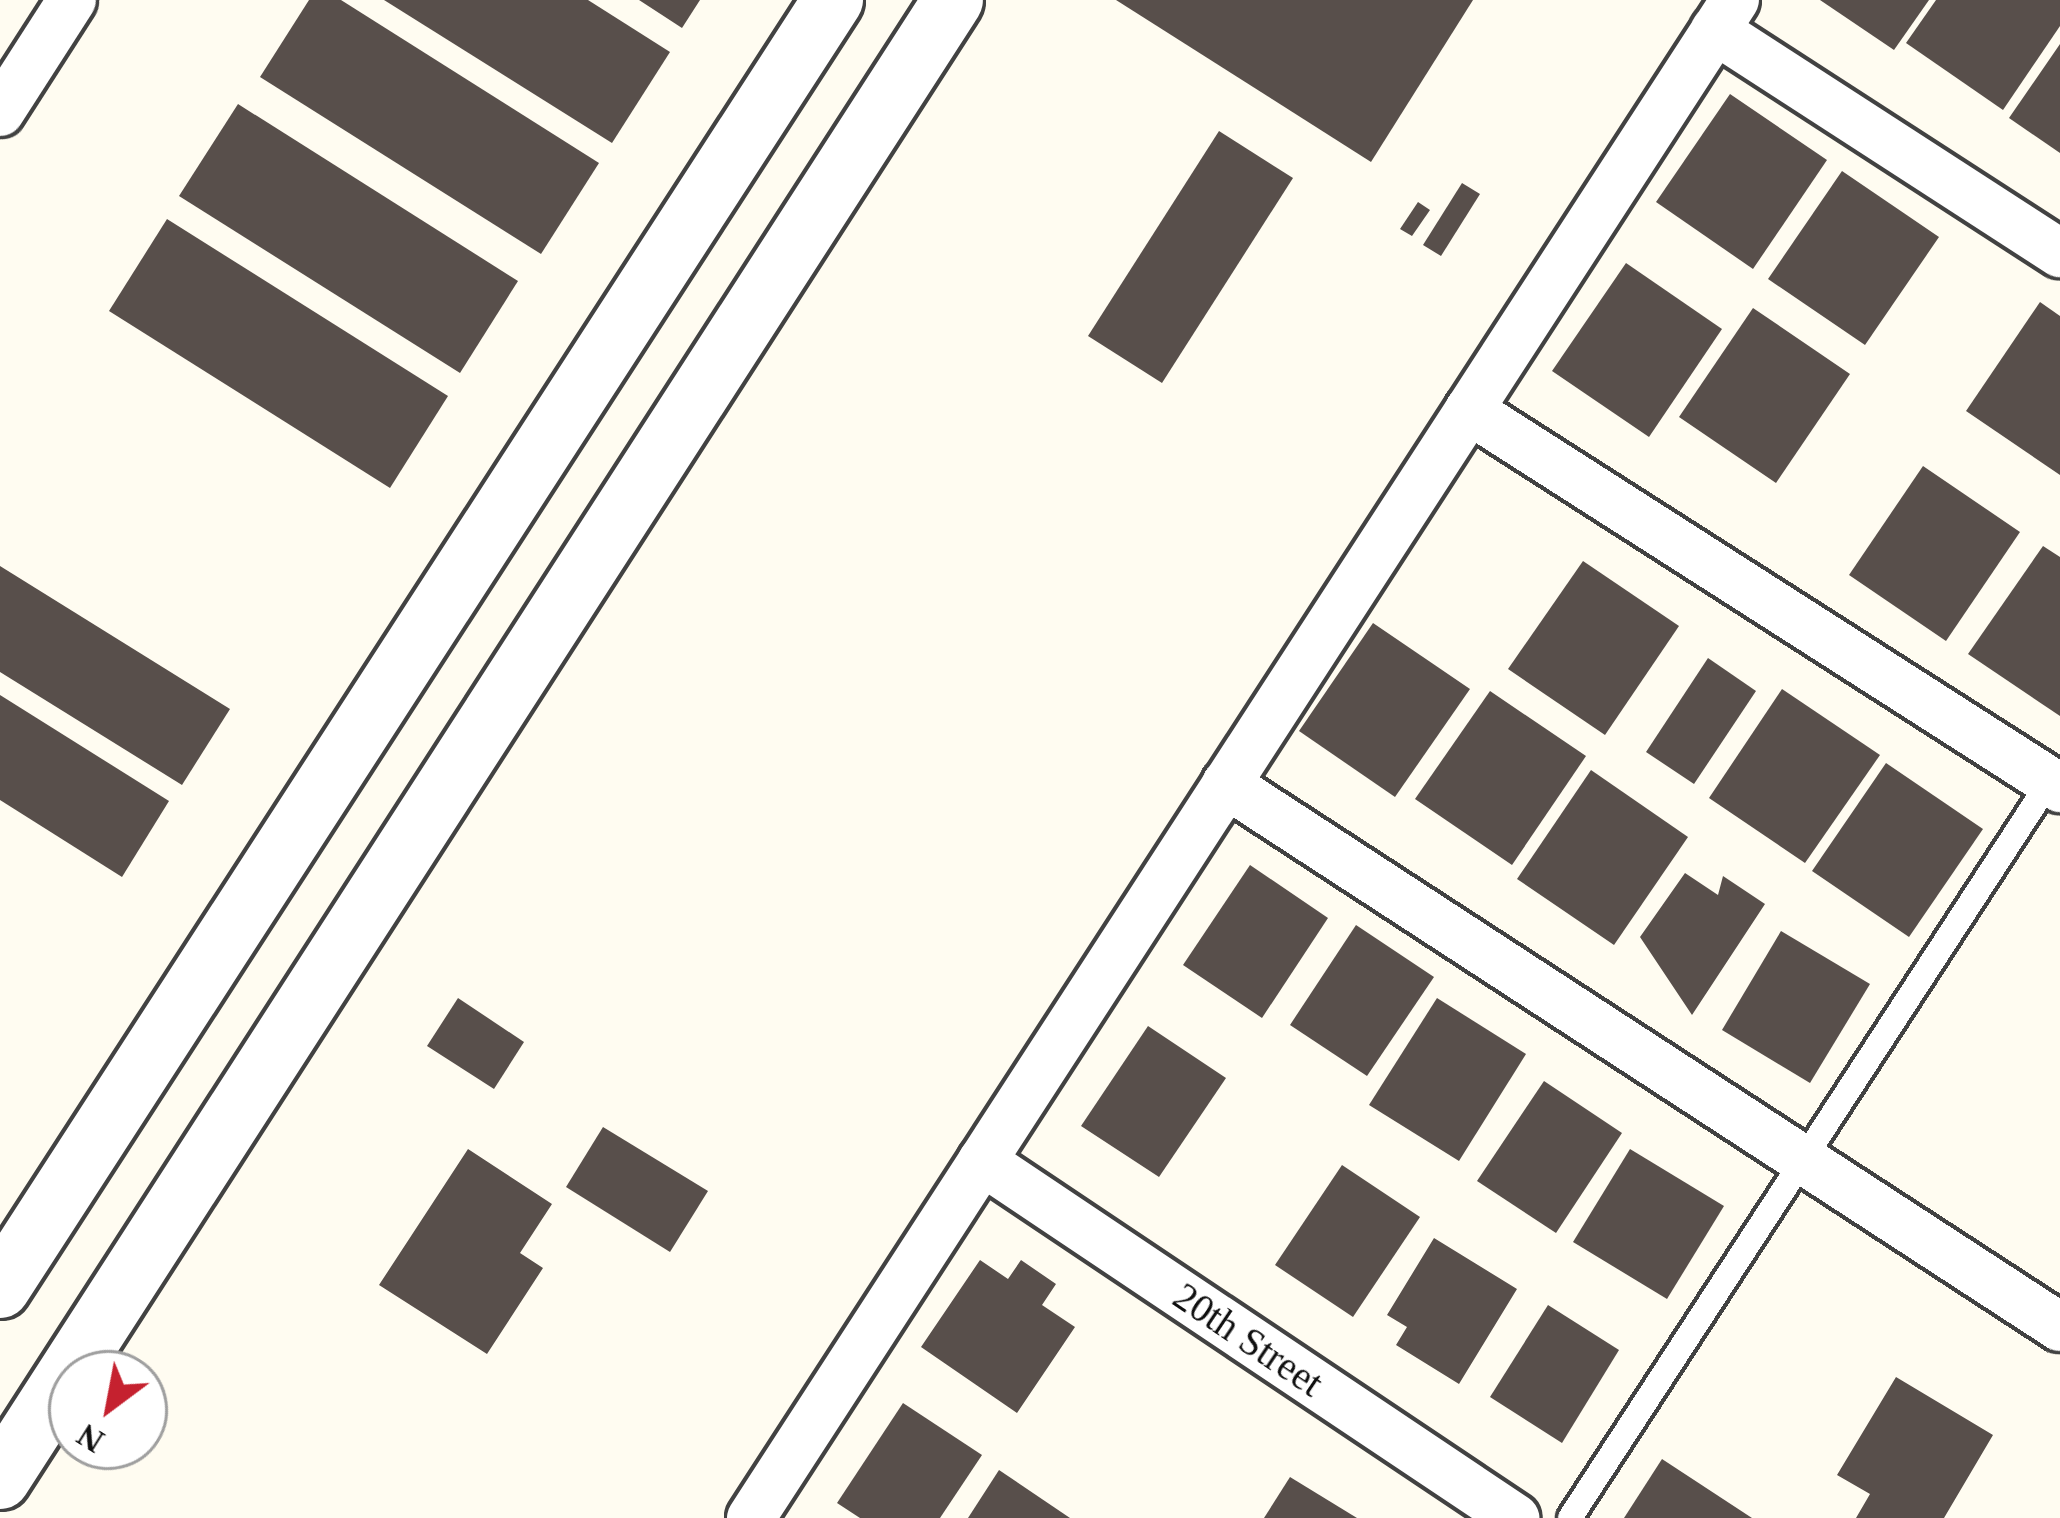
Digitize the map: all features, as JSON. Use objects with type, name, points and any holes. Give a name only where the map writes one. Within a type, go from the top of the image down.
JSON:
[{"type":"street","points":[[0,112],[73,0]]},
{"type":"street","points":[[0,1288],[833,0]]},
{"type":"street","points":[[0,1479],[953,0]]},
{"type":"street","points":[[751,1518],[1725,15],[2060,253]]},
{"type":"street","points":[[1469,410],[2057,778]]},
{"type":"street","points":[[1226,784],[2060,1327]]},
{"type":"street","name":"20th Street","points":[[982,1161],[1515,1518]]},
{"type":"lane","points":[[1570,1518],[2057,778]]},
{"type":"building","points":[[309,0],[341,0],[599,163],[541,254],[260,77]]},
{"type":"building","points":[[384,0],[588,0],[670,52],[612,143]]},
{"type":"building","points":[[639,0],[700,0],[682,28]]},
{"type":"building","points":[[1116,0],[1473,0],[1371,162]]},
{"type":"building","points":[[1820,0],[1929,0],[1894,50]]},
{"type":"building","points":[[1936,0],[2060,0],[2060,26],[2003,110],[1906,43]]},
{"type":"building","points":[[2060,44],[2060,153],[2009,118]]},
{"type":"building","points":[[1730,94],[1827,160],[1753,269],[1656,202]]},
{"type":"building","points":[[238,104],[518,281],[460,373],[179,196]]},
{"type":"building","points":[[1219,131],[1293,178],[1162,383],[1088,336]]},
{"type":"building","points":[[1842,171],[1939,237],[1865,345],[1768,279]]},
{"type":"building","points":[[1462,183],[1480,194],[1441,256],[1423,245]]},
{"type":"building","points":[[1418,202],[1430,210],[1412,236],[1400,229]]},
{"type":"building","points":[[167,219],[448,396],[390,488],[109,311]]},
{"type":"building","points":[[1626,263],[1722,329],[1649,437],[1552,371]]},
{"type":"building","points":[[2040,302],[2060,316],[2060,475],[1966,411]]},
{"type":"building","points":[[1753,308],[1850,374],[1776,483],[1679,417]]},
{"type":"building","points":[[1923,466],[2020,532],[1946,641],[1849,575]]},
{"type":"building","points":[[2043,546],[2060,557],[2060,716],[1968,654]]},
{"type":"building","points":[[1583,561],[1679,626],[1605,735],[1508,669]]},
{"type":"building","points":[[0,566],[230,709],[182,785],[0,672]]},
{"type":"building","points":[[1373,623],[1470,689],[1395,797],[1299,731]]},
{"type":"building","points":[[1708,658],[1756,691],[1694,784],[1646,752]]},
{"type":"building","points":[[1782,689],[1880,755],[1805,863],[1709,798]]},
{"type":"building","points":[[1490,691],[1586,756],[1512,865],[1415,799]]},
{"type":"building","points":[[0,695],[169,801],[122,877],[0,800]]},
{"type":"building","points":[[1886,763],[1983,829],[1909,937],[1812,871]]},
{"type":"building","points":[[1591,770],[1688,837],[1614,945],[1517,879]]},
{"type":"building","points":[[1250,865],[1328,918],[1262,1018],[1183,965]]},
{"type":"building","points":[[1685,873],[1718,895],[1723,876],[1765,904],[1692,1015],[1640,937]]},
{"type":"building","points":[[1356,925],[1434,977],[1367,1076],[1290,1025]]},
{"type":"building","points":[[1781,931],[1870,984],[1810,1083],[1722,1030]]},
{"type":"building","points":[[458,998],[524,1042],[494,1089],[427,1046]]},
{"type":"building","points":[[1437,998],[1526,1054],[1459,1161],[1369,1105]]},
{"type":"building","points":[[1148,1026],[1226,1078],[1159,1177],[1081,1126]]},
{"type":"building","points":[[1544,1081],[1622,1133],[1556,1233],[1477,1181]]},
{"type":"building","points":[[603,1127],[708,1191],[670,1252],[566,1187]]},
{"type":"building","points":[[468,1149],[552,1204],[520,1253],[543,1268],[487,1354],[379,1285]]},
{"type":"building","points":[[1630,1149],[1724,1206],[1667,1299],[1573,1242]]},
{"type":"building","points":[[1342,1165],[1420,1217],[1353,1317],[1275,1265]]},
{"type":"building","points":[[1434,1238],[1517,1289],[1459,1384],[1396,1345],[1407,1327],[1387,1315]]},
{"type":"building","points":[[980,1260],[1008,1279],[1021,1260],[1056,1284],[1042,1305],[1075,1327],[1017,1413],[921,1347]]},
{"type":"building","points":[[1548,1305],[1619,1350],[1562,1443],[1490,1397]]},
{"type":"building","points":[[1896,1377],[1993,1435],[1944,1518],[1856,1518],[1870,1494],[1837,1475]]},
{"type":"building","points":[[903,1403],[982,1455],[940,1518],[860,1518],[837,1503]]},
{"type":"building","points":[[1662,1459],[1752,1518],[1624,1518]]},
{"type":"building","points":[[999,1470],[1070,1518],[968,1518]]},
{"type":"building","points":[[1290,1477],[1357,1518],[1264,1518]]}]
